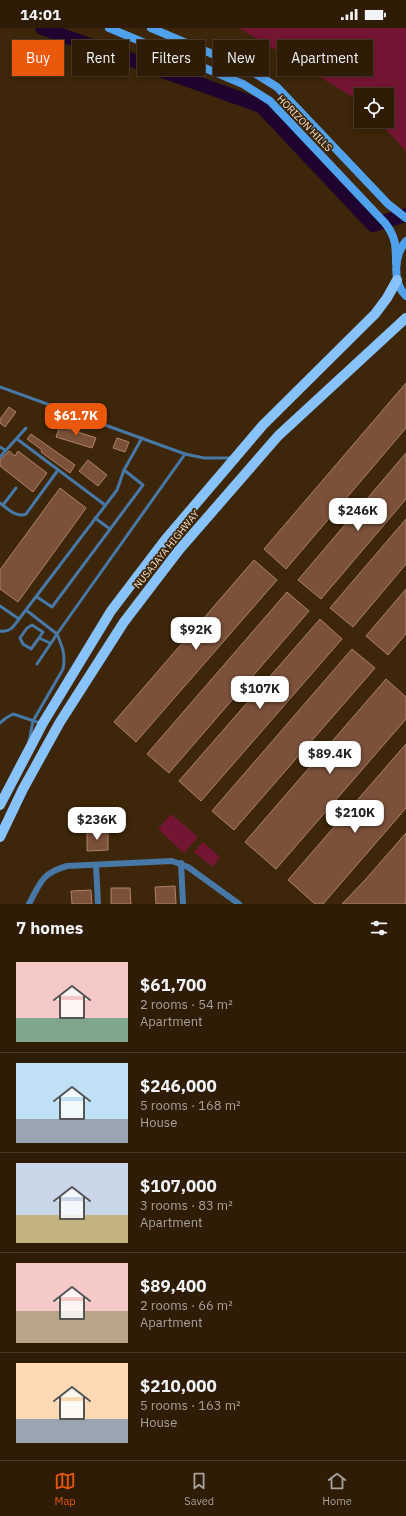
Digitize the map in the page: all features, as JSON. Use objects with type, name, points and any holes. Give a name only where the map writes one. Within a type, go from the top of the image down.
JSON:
[{"type":"main road","name":"HORIZON HILLS","points":[[109,28],[243,84],[270,101],[385,223],[392,233],[396,244],[397,280]]},
{"type":"main road","name":"HORIZON HILLS","points":[[151,28],[248,69],[277,87],[388,204],[406,218]]},
{"type":"main road","points":[[396,263],[401,246],[406,241]]},
{"type":"main road","points":[[397,280],[406,296]]},
{"type":"main road","name":"NUSAJAYA HIGHWAY","points":[[0,805],[26,753],[38,722],[111,611],[165,540],[234,458],[263,425],[374,314],[387,298],[397,280]]},
{"type":"main road","name":"NUSAJAYA HIGHWAY","points":[[0,837],[23,789],[60,722],[124,622],[179,550],[278,436],[406,318]]},
{"type":"street","points":[[28,904],[41,881],[55,869],[67,866],[172,861],[181,863],[188,867],[239,904]]},
{"type":"street","points":[[181,863],[183,904]]},
{"type":"street","points":[[96,865],[98,904]]},
{"type":"lane","points":[[0,387],[186,454],[204,458],[234,458]]},
{"type":"lane","points":[[0,457],[26,428]]},
{"type":"lane","points":[[0,631],[6,632],[11,630],[117,490],[124,470],[142,438]]},
{"type":"lane","points":[[17,439],[105,505]]},
{"type":"lane","points":[[0,446],[5,450]]},
{"type":"lane","points":[[37,664],[50,643],[186,454]]},
{"type":"lane","points":[[16,488],[2,504],[16,515],[21,516],[26,514],[58,470]]},
{"type":"lane","points":[[37,597],[52,607],[143,485],[124,470]]},
{"type":"lane","points":[[95,518],[110,529]]},
{"type":"lane","points":[[0,606],[20,619]]},
{"type":"lane","points":[[0,723],[13,714],[38,722],[63,668],[65,660],[64,651],[57,634],[26,610]]},
{"type":"lane","points":[[32,625],[43,632],[39,638],[31,649],[23,644],[20,638],[27,628],[32,625]]},
{"type":"lane","points":[[39,638],[50,643]]},
{"type":"shaded area","points":[[239,28],[406,28],[406,151],[385,128],[394,128],[394,88],[354,88],[354,98],[318,76],[373,76],[373,40],[277,40],[277,51],[269,46],[269,40],[259,40]]},
{"type":"shaded area","points":[[171,814],[198,837],[184,853],[158,829]]},
{"type":"shaded area","points":[[203,842],[220,857],[212,867],[194,852]]},
{"type":"building","points":[[406,383],[406,428],[286,569],[264,549]]},
{"type":"building","points":[[9,407],[16,412],[5,427],[0,423],[0,419]]},
{"type":"building","points":[[60,426],[96,438],[92,448],[56,437]]},
{"type":"building","points":[[31,434],[75,465],[70,473],[41,452],[42,450],[27,439]]},
{"type":"building","points":[[117,438],[129,442],[125,452],[113,448]]},
{"type":"building","points":[[9,451],[15,456],[18,451],[47,473],[33,492],[0,466],[0,460]]},
{"type":"building","points":[[406,453],[406,499],[321,599],[298,580]]},
{"type":"building","points":[[88,460],[107,475],[98,486],[79,471]]},
{"type":"building","points":[[60,488],[86,508],[18,602],[0,589],[0,570]]},
{"type":"building","points":[[406,519],[406,564],[353,627],[330,608]]},
{"type":"building","points":[[254,560],[277,580],[136,742],[114,722]]},
{"type":"building","points":[[406,589],[406,634],[388,655],[366,636]]},
{"type":"building","points":[[287,592],[309,611],[169,773],[147,754]]},
{"type":"building","points":[[320,619],[342,639],[201,801],[179,781]]},
{"type":"building","points":[[352,649],[375,668],[234,830],[212,811]]},
{"type":"building","points":[[386,679],[406,697],[406,719],[276,869],[245,842]]},
{"type":"building","points":[[406,744],[406,808],[323,904],[315,904],[288,880]]},
{"type":"building","points":[[87,831],[108,831],[108,850],[87,851]]},
{"type":"building","points":[[406,833],[406,904],[342,904],[366,879]]},
{"type":"building","points":[[175,886],[176,904],[156,904],[155,887]]},
{"type":"building","points":[[111,888],[130,888],[131,904],[111,904]]},
{"type":"building","points":[[91,890],[92,904],[72,904],[71,891]]},
{"type":"waterway","points":[[42,28],[261,106],[373,225],[406,215]]}]
